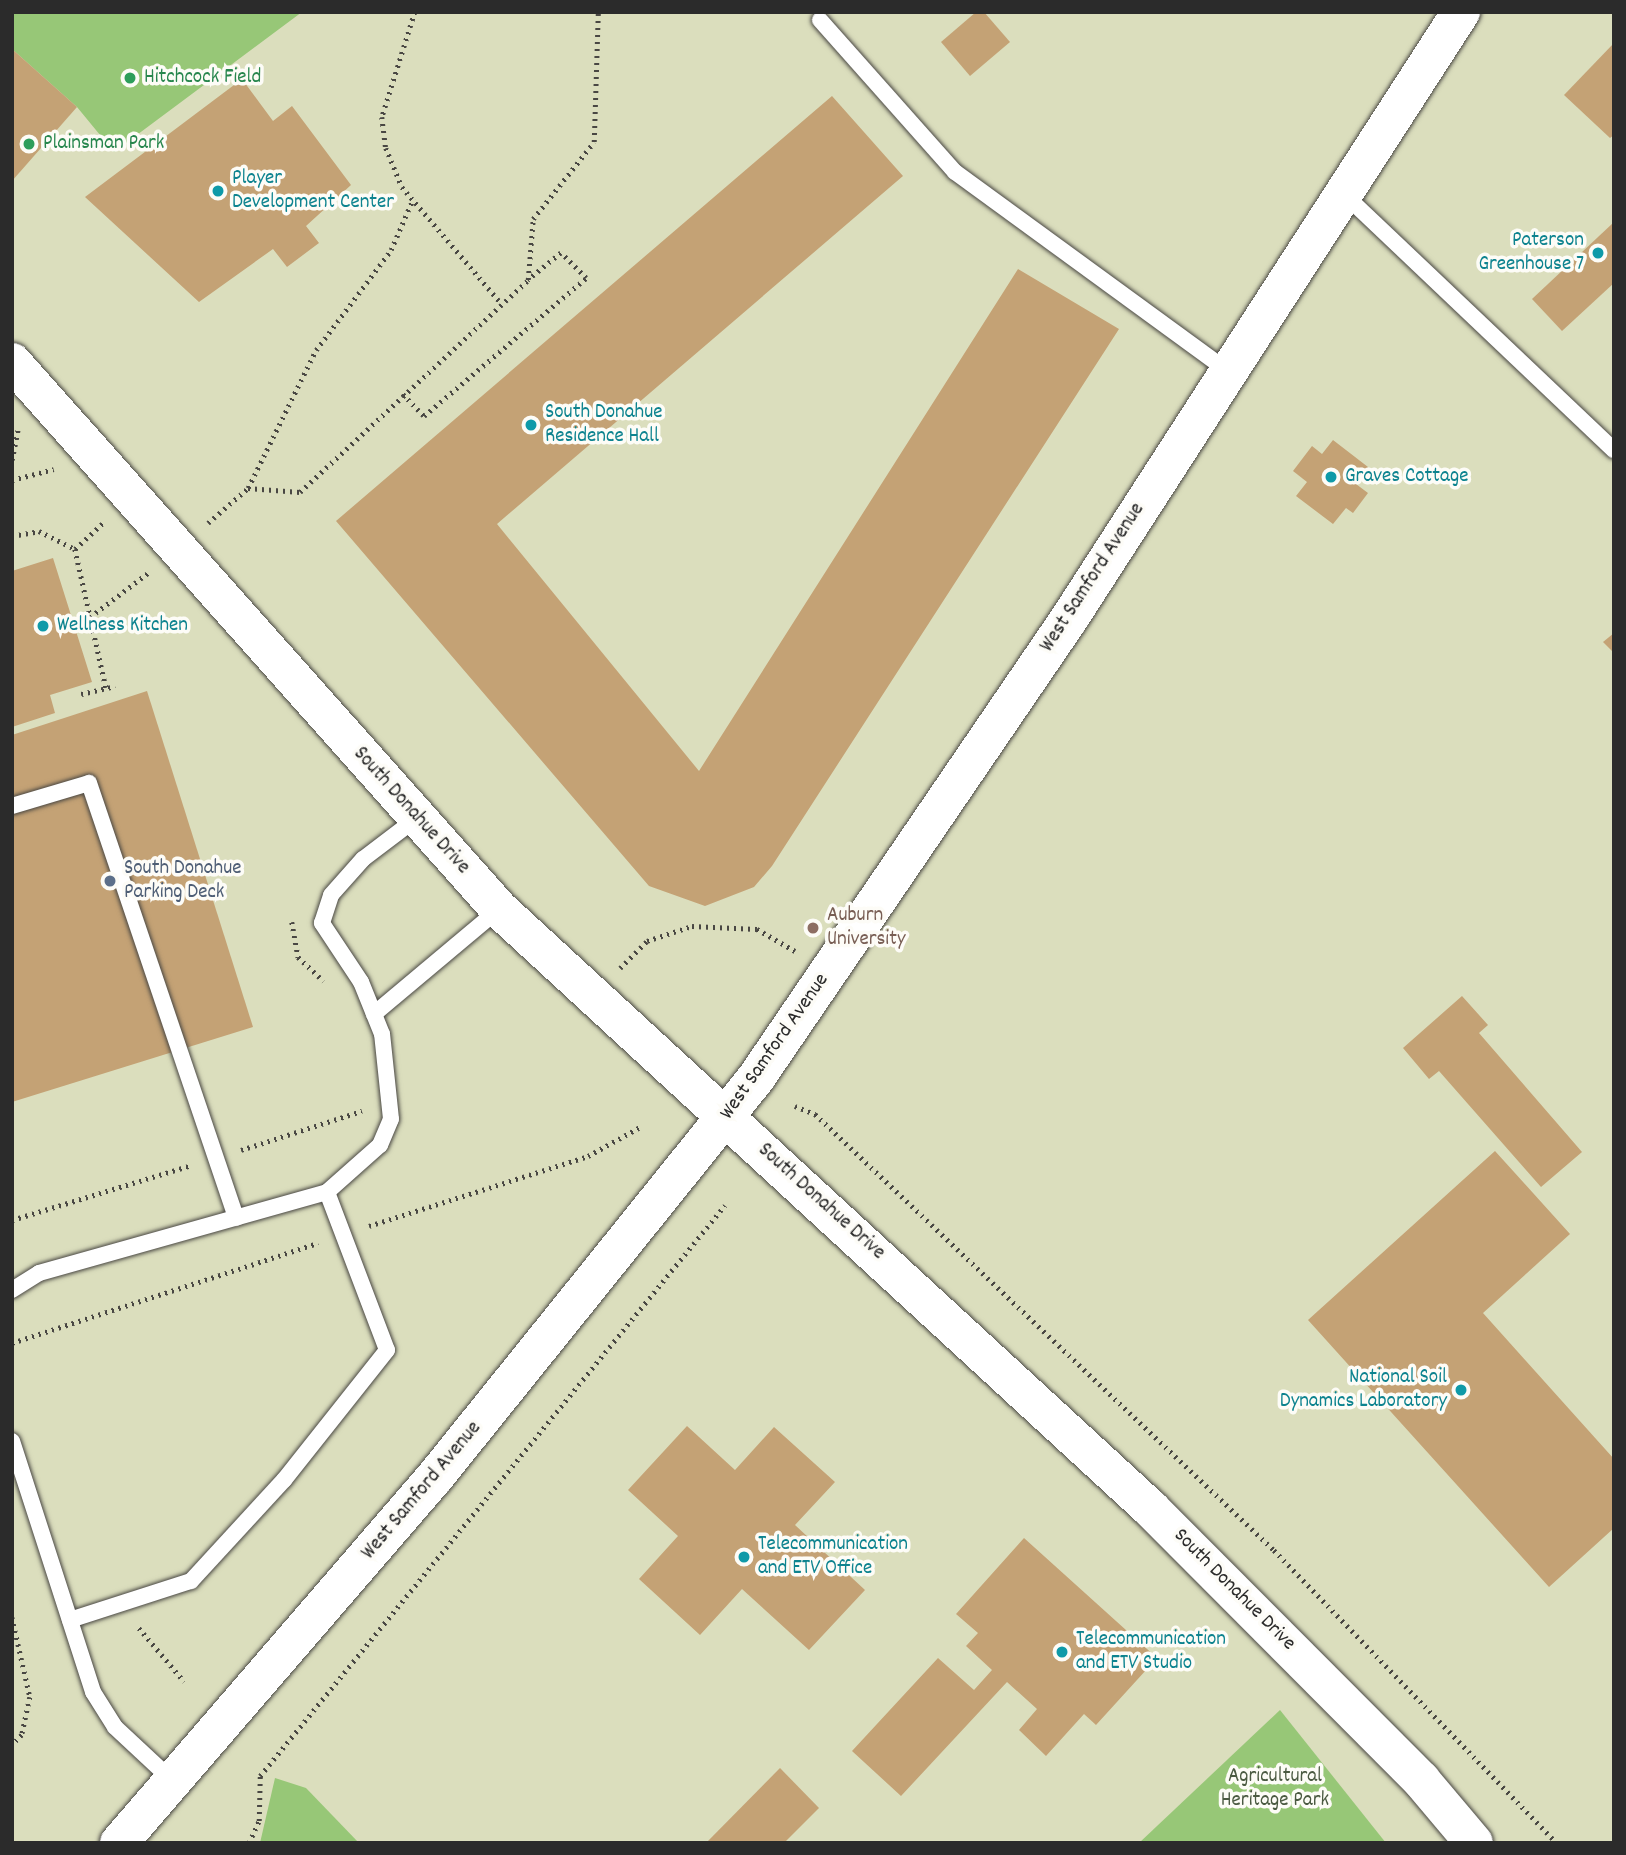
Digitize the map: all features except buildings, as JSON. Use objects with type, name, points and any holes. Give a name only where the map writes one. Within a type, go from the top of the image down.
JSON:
[{"type":"street","name":"West Samford Avenue","points":[[119,1843],[435,1477],[727,1118],[1061,630],[1461,12]]},
{"type":"street","name":"South Donahue Drive","points":[[12,362],[499,909],[1252,1605],[1474,1843]]},
{"type":"lane","points":[[820,20],[955,172],[1227,370]]},
{"type":"lane","points":[[1342,193],[1614,450]]},
{"type":"lane","points":[[12,806],[89,783],[218,1157],[236,1218]]},
{"type":"lane","points":[[12,1290],[39,1273],[327,1192],[380,1145],[391,1119],[391,1081],[374,1014],[322,923],[331,895],[363,859],[417,818]]},
{"type":"lane","points":[[374,1014],[499,909]]},
{"type":"lane","points":[[70,1620],[191,1581],[221,1554],[387,1350],[327,1192]]},
{"type":"lane","points":[[12,1441],[93,1692],[115,1727],[173,1781]]},
{"type":"path","points":[[415,12],[382,117],[386,148],[413,199],[501,303]]},
{"type":"path","points":[[528,280],[533,219],[594,142],[598,12]]},
{"type":"path","points":[[205,526],[247,488],[317,349],[391,250],[413,199]]},
{"type":"path","points":[[247,488],[300,492],[404,394],[501,303],[561,253],[586,278],[424,416],[404,394]]},
{"type":"path","points":[[12,460],[18,429]]},
{"type":"path","points":[[12,480],[54,470]]},
{"type":"path","points":[[75,549],[103,523]]},
{"type":"path","points":[[12,536],[39,531],[75,549]]},
{"type":"path","points":[[75,549],[106,688]]},
{"type":"path","points":[[90,617],[148,573]]},
{"type":"path","points":[[81,694],[115,686]]},
{"type":"path","points":[[294,916],[290,927],[298,957],[330,987]]},
{"type":"path","points":[[617,971],[647,942],[692,926],[757,929],[797,952]]},
{"type":"path","points":[[12,1220],[365,1110],[369,1100]]},
{"type":"path","points":[[795,1106],[815,1114],[1274,1550],[1556,1843]]},
{"type":"path","points":[[249,1843],[259,1821],[260,1776],[725,1205]]},
{"type":"path","points":[[126,1602],[141,1631],[184,1681]]},
{"type":"path","points":[[12,1617],[30,1697],[22,1735],[12,1745]]},
{"type":"shaded area","name":"Auburn University","points":[[12,12],[1614,12],[1614,1843],[12,1843]]},
{"type":"green space","name":"Hitchcock Field","points":[[12,12],[302,12],[114,152],[77,107],[12,49]]},
{"type":"green space","name":"Agricultural Heritage Park","points":[[1280,1710],[1386,1843],[1139,1843]]},
{"type":"green space","points":[[275,1778],[306,1788],[359,1843],[260,1843]]},
{"type":"place","name":"Hitchcock Field","points":[[130,78]]},
{"type":"place","name":"Plainsman Park","points":[[29,144]]},
{"type":"place","name":"Player Development Center","points":[[218,191]]},
{"type":"place","name":"Paterson Greenhouse 7","points":[[1598,253]]},
{"type":"place","name":"South Donahue Residence Hall","points":[[531,425]]},
{"type":"place","name":"Graves Cottage","points":[[1331,477]]},
{"type":"place","name":"Wellness Kitchen","points":[[43,626]]},
{"type":"place","name":"South Donahue Parking Deck","points":[[110,881]]},
{"type":"place","name":"Auburn University","points":[[813,928]]},
{"type":"place","name":"National Soil Dynamics Laboratory","points":[[1461,1390]]},
{"type":"place","name":"Telecommunication and ETV Office","points":[[744,1557]]},
{"type":"place","name":"Telecommunication and ETV Studio","points":[[1062,1652]]}]
